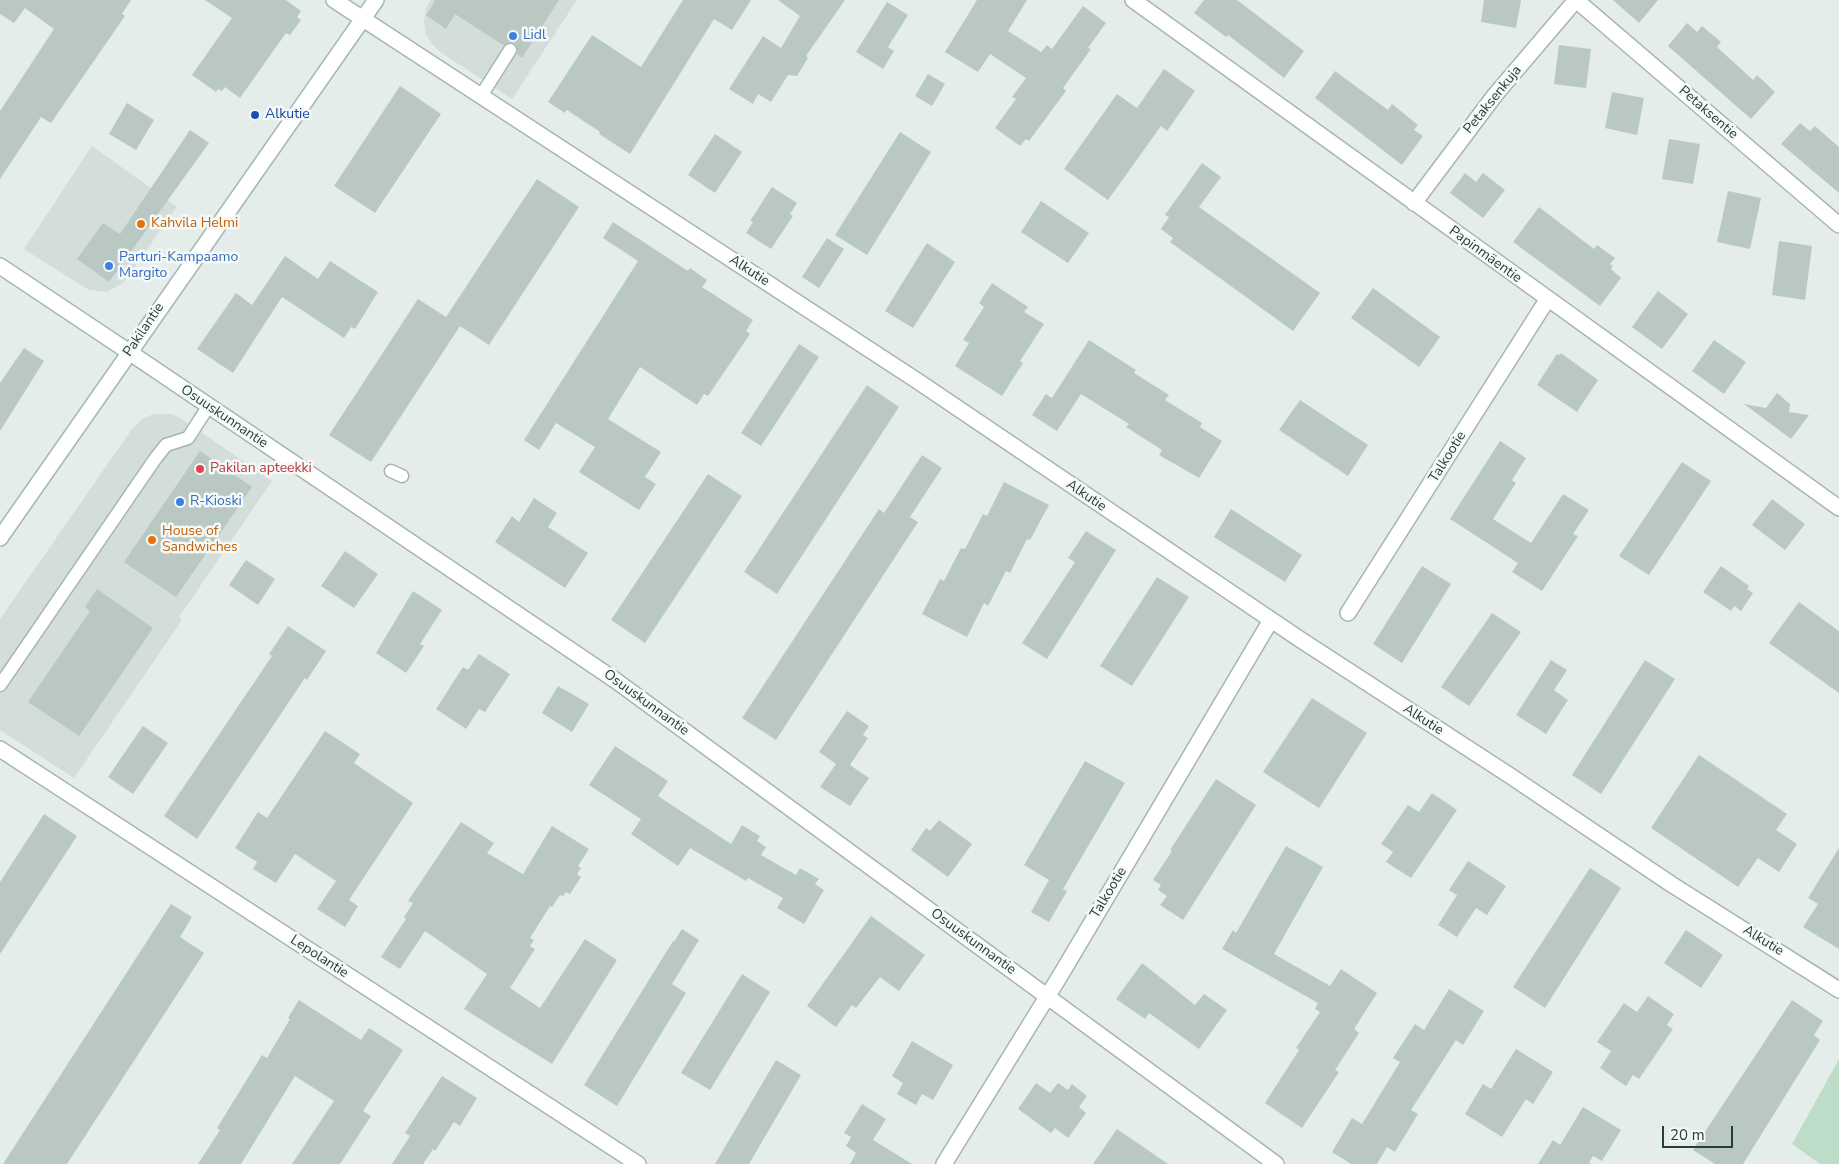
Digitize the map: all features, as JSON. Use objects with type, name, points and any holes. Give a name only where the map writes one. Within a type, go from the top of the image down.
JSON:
[{"type":"street","name":"Alkutie","points":[[334,0],[916,380],[1271,620],[1678,888],[1839,990]]},
{"type":"street","name":"Pakilantie","points":[[0,538],[128,352],[376,0]]},
{"type":"street","name":"Papinmäentie","points":[[1133,0],[1547,300],[1839,508]]},
{"type":"street","name":"Petaksenkuja","points":[[1414,202],[1495,95],[1576,0]]},
{"type":"street","name":"Petaksentie","points":[[1576,0],[1839,225]]},
{"type":"street","name":"Osuuskunnantie","points":[[0,266],[615,680],[1276,1164]]},
{"type":"street","name":"Talkootie","points":[[1348,613],[1547,300]]},
{"type":"street","name":"Talkootie","points":[[944,1164],[1047,997],[1271,620]]},
{"type":"street","name":"Lepolantie","points":[[0,749],[638,1164]]},
{"type":"lane","points":[[481,96],[510,50]]},
{"type":"lane","points":[[0,686],[166,444],[188,438],[208,407]]},
{"type":"shaded area","points":[[431,0],[577,0],[512,99],[440,52],[432,44],[426,34],[424,21],[426,8]]},
{"type":"shaded area","points":[[92,146],[177,207],[123,283],[107,292],[89,290],[24,249]]},
{"type":"shaded area","points":[[153,414],[172,414],[185,421],[272,481],[179,617],[182,620],[74,778],[0,730],[0,619],[132,429],[141,420]]},
{"type":"green space","points":[[1839,1059],[1839,1164],[1820,1164],[1792,1144]]},
{"type":"building","points":[[0,0],[131,0],[122,14],[125,16],[51,123],[41,117],[0,179],[0,111],[54,29],[25,8],[14,23],[0,14]]},
{"type":"building","points":[[205,0],[286,0],[301,11],[297,17],[301,20],[290,35],[286,33],[240,98],[225,87],[222,91],[218,89],[216,92],[192,75],[232,18]]},
{"type":"building","name":"Lidl","points":[[433,0],[559,0],[522,58],[517,54],[518,50],[515,43],[510,42],[503,45],[455,14],[446,29],[426,15],[435,1]]},
{"type":"building","points":[[683,0],[751,0],[732,30],[714,19],[630,154],[567,110],[565,113],[548,102],[592,35],[641,67]]},
{"type":"building","points":[[778,0],[845,0],[806,56],[808,58],[797,76],[788,75],[771,102],[758,94],[753,104],[729,89],[763,36],[781,48],[800,16]]},
{"type":"building","points":[[977,0],[1027,0],[1008,31],[1041,52],[1047,45],[1052,49],[1083,6],[1106,23],[1088,48],[1091,49],[1063,88],[1066,91],[1029,141],[1026,139],[1020,146],[995,128],[1016,99],[1012,97],[1026,78],[990,54],[978,72],[945,52]]},
{"type":"building","points":[[1204,0],[1237,0],[1304,51],[1284,78],[1228,35],[1226,37],[1194,13]]},
{"type":"building","points":[[1484,0],[1521,0],[1516,28],[1481,22]]},
{"type":"building","points":[[1613,0],[1658,0],[1639,23]]},
{"type":"building","points":[[887,2],[908,15],[888,47],[894,51],[883,69],[856,52]]},
{"type":"building","points":[[1687,23],[1697,32],[1702,26],[1721,42],[1717,47],[1753,80],[1757,75],[1775,92],[1751,119],[1668,46]]},
{"type":"building","points":[[1559,45],[1591,49],[1586,88],[1554,84]]},
{"type":"building","points":[[1164,69],[1195,91],[1167,131],[1161,126],[1108,200],[1064,169],[1117,94],[1137,108]]},
{"type":"building","points":[[1335,71],[1388,110],[1392,104],[1418,125],[1414,130],[1423,136],[1402,165],[1315,98]]},
{"type":"building","points":[[928,74],[945,84],[932,106],[915,96]]},
{"type":"building","points":[[400,86],[441,114],[375,213],[334,186]]},
{"type":"building","points":[[1612,92],[1644,98],[1637,135],[1605,128]]},
{"type":"building","points":[[127,103],[154,120],[136,150],[109,134]]},
{"type":"building","points":[[1800,123],[1810,131],[1815,126],[1839,147],[1839,193],[1781,144]]},
{"type":"building","points":[[190,130],[209,143],[109,282],[77,259],[103,223],[120,234]]},
{"type":"building","points":[[900,132],[931,152],[867,255],[835,235]]},
{"type":"building","points":[[715,134],[742,152],[715,193],[688,175]]},
{"type":"building","points":[[1669,139],[1700,144],[1693,184],[1662,179]]},
{"type":"building","points":[[1202,163],[1221,177],[1199,207],[1320,293],[1293,331],[1170,242],[1173,238],[1161,229],[1169,217],[1165,215]]},
{"type":"building","points":[[1465,173],[1476,182],[1483,173],[1505,190],[1483,218],[1450,193]]},
{"type":"building","points":[[537,179],[579,207],[489,345],[446,317]]},
{"type":"building","points":[[772,187],[797,203],[790,214],[793,216],[771,249],[746,233],[753,222],[750,221]]},
{"type":"building","points":[[1728,191],[1761,198],[1750,249],[1717,242]]},
{"type":"building","points":[[1041,201],[1089,233],[1068,263],[1021,232]]},
{"type":"building","points":[[1539,207],[1594,249],[1597,245],[1615,258],[1610,264],[1613,266],[1611,269],[1621,278],[1600,306],[1513,242]]},
{"type":"building","points":[[613,222],[688,271],[690,268],[707,280],[702,287],[753,320],[746,331],[750,334],[708,396],[704,394],[697,405],[640,367],[608,419],[661,452],[645,477],[656,484],[639,510],[579,472],[595,447],[556,423],[539,450],[524,440],[638,261],[603,238]]},
{"type":"building","points":[[827,238],[844,249],[819,288],[802,277]]},
{"type":"building","points":[[1779,241],[1812,246],[1805,300],[1772,295]]},
{"type":"building","points":[[927,243],[955,262],[913,328],[885,311]]},
{"type":"building","points":[[285,256],[318,279],[330,261],[378,292],[355,329],[351,327],[344,338],[282,297],[233,373],[197,349],[236,293],[252,305]]},
{"type":"building","points":[[992,283],[1028,307],[1024,312],[1044,324],[1020,361],[1023,363],[1002,396],[955,366],[969,343],[963,340],[984,307],[979,303]]},
{"type":"building","points":[[1373,288],[1440,337],[1419,367],[1351,318]]},
{"type":"building","points":[[1658,291],[1688,314],[1662,349],[1632,327]]},
{"type":"building","points":[[418,299],[460,326],[371,462],[329,435]]},
{"type":"building","points":[[1089,340],[1136,370],[1134,373],[1169,395],[1165,400],[1202,423],[1200,427],[1222,441],[1199,478],[1159,455],[1162,450],[1126,427],[1129,424],[1081,394],[1057,431],[1032,415],[1046,394],[1052,398]]},
{"type":"building","points":[[1714,340],[1746,362],[1724,394],[1692,371]]},
{"type":"building","points":[[799,344],[819,357],[761,446],[741,433]]},
{"type":"building","points":[[24,348],[44,361],[0,431],[0,383]]},
{"type":"building","points":[[1561,353],[1598,380],[1577,412],[1537,385],[1557,354]]},
{"type":"building","points":[[867,385],[899,407],[777,594],[744,572]]},
{"type":"building","points":[[1777,393],[1790,404],[1789,412],[1809,415],[1791,439],[1744,404],[1766,408]]},
{"type":"building","points":[[1300,400],[1368,445],[1348,476],[1279,430]]},
{"type":"building","points":[[1500,441],[1526,458],[1512,480],[1516,483],[1493,519],[1531,543],[1563,494],[1589,510],[1573,534],[1578,536],[1542,591],[1512,572],[1518,563],[1450,519]]},
{"type":"building","points":[[200,451],[252,487],[176,597],[124,562]]},
{"type":"building","points":[[922,455],[942,468],[910,517],[918,522],[776,740],[742,718],[879,509],[884,513]]},
{"type":"building","points":[[1682,462],[1711,481],[1649,575],[1619,556]]},
{"type":"building","points":[[708,474],[742,496],[645,643],[611,620]]},
{"type":"building","points":[[1004,482],[1049,505],[1030,540],[1027,539],[1010,573],[1006,571],[988,606],[984,603],[967,637],[922,614],[940,579],[944,581],[961,548],[965,549],[983,514],[987,516]]},
{"type":"building","points":[[534,498],[557,513],[548,527],[588,553],[565,588],[495,542],[512,516],[519,522]]},
{"type":"building","points":[[1772,499],[1805,524],[1785,550],[1752,525]]},
{"type":"building","points":[[1231,509],[1302,555],[1285,582],[1214,537]]},
{"type":"building","points":[[1086,531],[1116,550],[1047,659],[1022,643],[1075,562],[1068,558]]},
{"type":"building","points":[[345,551],[378,574],[354,608],[321,586]]},
{"type":"building","points":[[246,560],[275,579],[258,605],[229,585]]},
{"type":"building","points":[[1422,566],[1451,584],[1402,663],[1373,644]]},
{"type":"building","points":[[1721,566],[1749,586],[1747,589],[1753,593],[1741,611],[1734,606],[1731,611],[1703,592]]},
{"type":"building","points":[[1157,577],[1189,597],[1132,686],[1100,666]]},
{"type":"building","points":[[97,589],[153,628],[79,736],[28,702],[90,611],[85,607]]},
{"type":"building","points":[[413,591],[442,610],[420,644],[424,646],[406,673],[376,653]]},
{"type":"building","points":[[1799,602],[1839,631],[1839,693],[1769,643]]},
{"type":"building","points":[[1492,613],[1521,632],[1469,706],[1441,687]]},
{"type":"building","points":[[288,626],[326,651],[307,680],[305,678],[197,839],[164,816],[272,656],[269,654]]},
{"type":"building","points":[[479,654],[510,674],[485,712],[479,709],[466,729],[436,709],[463,667],[468,670]]},
{"type":"building","points":[[1551,660],[1567,670],[1554,690],[1568,700],[1546,734],[1516,715]]},
{"type":"building","points":[[1645,660],[1675,679],[1601,794],[1572,775]]},
{"type":"building","points":[[558,686],[589,704],[572,732],[542,713]]},
{"type":"building","points":[[1312,698],[1367,733],[1319,808],[1263,772]]},
{"type":"building","points":[[847,711],[869,726],[863,735],[868,738],[850,765],[869,778],[850,806],[820,787],[836,764],[819,752]]},
{"type":"building","points":[[143,726],[168,743],[133,794],[108,777]]},
{"type":"building","points":[[325,731],[360,754],[354,763],[413,803],[349,900],[358,906],[345,927],[317,909],[336,881],[295,854],[276,883],[253,869],[257,862],[235,848],[258,812],[267,818]]},
{"type":"building","points":[[615,746],[668,781],[658,796],[731,844],[742,825],[760,836],[757,841],[766,847],[761,855],[796,875],[800,868],[819,879],[815,884],[824,890],[804,924],[777,908],[783,898],[748,878],[746,881],[690,848],[678,866],[631,834],[641,819],[589,785]]},
{"type":"building","points":[[1699,755],[1787,814],[1776,830],[1797,844],[1779,872],[1758,858],[1738,887],[1651,828]]},
{"type":"building","points":[[1085,761],[1125,783],[1063,889],[1067,891],[1049,922],[1031,912],[1049,880],[1024,865]]},
{"type":"building","points":[[1216,779],[1256,805],[1183,920],[1160,905],[1167,896],[1158,890],[1161,885],[1153,880]]},
{"type":"building","points":[[1432,793],[1457,810],[1411,878],[1386,862],[1393,852],[1381,844],[1408,805],[1419,812]]},
{"type":"building","points":[[44,814],[77,836],[0,954],[0,882]]},
{"type":"building","points":[[939,820],[972,844],[948,877],[911,850],[926,828],[930,831]]},
{"type":"building","points":[[461,822],[494,843],[487,853],[523,874],[552,826],[589,849],[578,866],[581,868],[577,874],[581,877],[570,894],[566,892],[563,896],[560,895],[552,907],[550,906],[530,938],[534,940],[530,946],[535,949],[510,988],[540,1008],[585,939],[617,960],[552,1064],[464,1009],[487,974],[425,931],[400,969],[381,957],[406,919],[404,917],[413,903],[408,901]]},
{"type":"building","points":[[1286,846],[1323,867],[1274,954],[1330,986],[1341,969],[1377,993],[1354,1029],[1359,1033],[1335,1070],[1339,1072],[1302,1128],[1265,1103],[1299,1050],[1296,1048],[1320,1012],[1315,1009],[1318,1003],[1222,949],[1233,930],[1236,933]]},
{"type":"building","points":[[1839,848],[1839,949],[1803,927],[1818,904],[1808,898]]},
{"type":"building","points":[[1468,861],[1506,886],[1487,915],[1476,908],[1457,937],[1438,925],[1457,895],[1449,890]]},
{"type":"building","points":[[1590,868],[1621,888],[1545,1008],[1513,987]]},
{"type":"building","points":[[171,904],[192,917],[180,937],[204,953],[67,1164],[3,1164]]},
{"type":"building","points":[[871,916],[925,955],[899,991],[880,977],[856,1008],[852,1005],[836,1027],[807,1006]]},
{"type":"building","points":[[682,929],[699,940],[672,984],[686,993],[617,1106],[584,1085]]},
{"type":"building","points":[[1686,930],[1723,955],[1701,988],[1664,963]]},
{"type":"building","points":[[1142,963],[1195,1005],[1204,994],[1227,1010],[1199,1049],[1149,1013],[1145,1019],[1116,999]]},
{"type":"building","points":[[742,974],[770,992],[710,1090],[681,1073]]},
{"type":"building","points":[[1449,989],[1484,1011],[1463,1045],[1456,1040],[1411,1110],[1418,1114],[1395,1152],[1387,1147],[1377,1164],[1351,1164],[1332,1152],[1352,1118],[1362,1124],[1400,1062],[1393,1058],[1415,1024],[1424,1030]]},
{"type":"building","points":[[1648,996],[1674,1014],[1667,1025],[1673,1029],[1639,1079],[1633,1075],[1626,1086],[1600,1068],[1611,1051],[1597,1042],[1624,1003],[1637,1012]]},
{"type":"building","points":[[299,1000],[361,1040],[369,1028],[403,1050],[363,1111],[371,1116],[340,1164],[292,1164],[334,1101],[295,1076],[241,1164],[198,1164],[220,1130],[217,1128],[262,1055],[267,1058]]},
{"type":"building","points":[[1792,1000],[1823,1021],[1814,1035],[1820,1040],[1743,1164],[1715,1164],[1693,1150]]},
{"type":"building","points":[[912,1041],[953,1065],[933,1100],[922,1094],[916,1105],[897,1094],[903,1083],[892,1076]]},
{"type":"building","points":[[1516,1049],[1553,1072],[1533,1104],[1526,1099],[1502,1137],[1465,1114],[1483,1084],[1491,1089]]},
{"type":"building","points":[[776,1060],[801,1075],[749,1164],[715,1164]]},
{"type":"building","points":[[442,1076],[477,1098],[460,1126],[454,1122],[435,1151],[433,1149],[423,1164],[392,1164],[410,1136],[405,1133]]},
{"type":"building","points":[[1036,1083],[1050,1093],[1058,1083],[1068,1090],[1072,1084],[1087,1096],[1079,1107],[1086,1113],[1068,1138],[1055,1128],[1051,1133],[1018,1109]]},
{"type":"building","points":[[862,1104],[886,1119],[873,1140],[912,1164],[850,1164],[856,1153],[846,1146],[851,1137],[844,1133]]},
{"type":"building","points":[[1583,1107],[1621,1130],[1602,1161],[1593,1156],[1589,1163],[1591,1164],[1538,1164],[1553,1140],[1560,1145]]},
{"type":"building","points":[[1117,1129],[1168,1164],[1093,1164]]},
{"type":"place","name":"Lidl","points":[[513,36]]},
{"type":"place","name":"Alkutie","points":[[255,115]]},
{"type":"place","name":"Kahvila Helmi","points":[[141,224]]},
{"type":"place","name":"Parturi-Kampaamo Margito","points":[[109,266]]},
{"type":"place","name":"Pakilan apteekki","points":[[200,469]]},
{"type":"place","name":"R-Kioski","points":[[180,502]]},
{"type":"place","name":"House of Sandwiches","points":[[152,540]]}]
